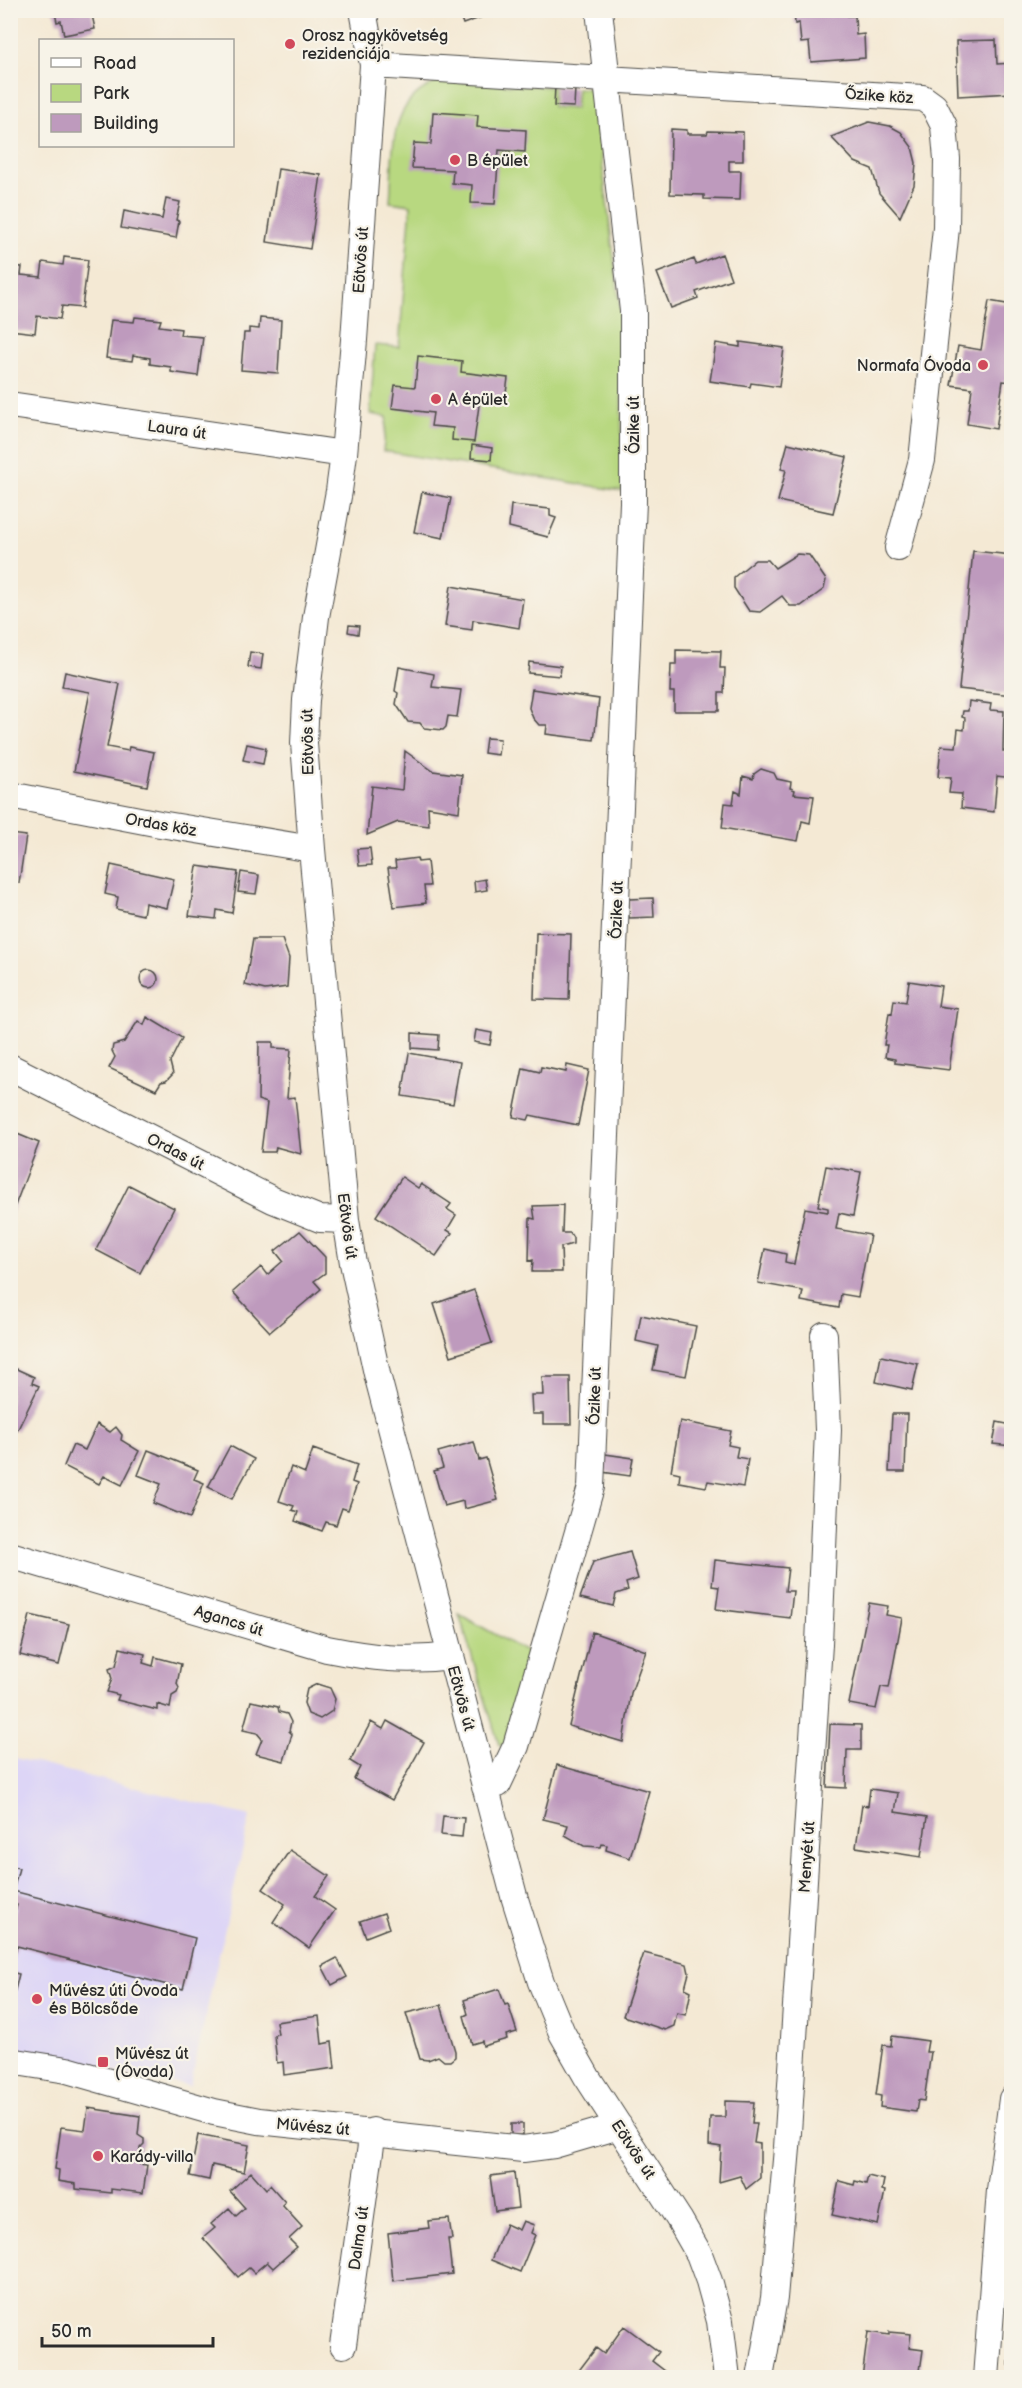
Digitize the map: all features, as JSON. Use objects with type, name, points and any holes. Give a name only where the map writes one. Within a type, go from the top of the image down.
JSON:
[{"type":"street","name":"Eötvös út","points":[[363,10],[373,65],[344,454],[316,617],[306,700],[304,743],[346,1220],[352,1263],[377,1374],[485,1787],[514,1896],[541,1983],[562,2033],[680,2219],[699,2254],[720,2321],[727,2378]]},
{"type":"street","name":"Őzike út","points":[[485,1787],[498,1784],[516,1746],[591,1486],[633,502],[633,311],[599,10]]},
{"type":"street","name":"Őzike köz","points":[[373,65],[923,98],[934,106],[944,126],[946,159],[944,239],[922,460],[898,548]]},
{"type":"street","name":"Laura út","points":[[10,405],[344,454]]},
{"type":"street","name":"Ordas köz","points":[[10,795],[160,824],[312,849]]},
{"type":"street","name":"Ordas út","points":[[10,1067],[273,1200],[320,1219],[346,1220]]},
{"type":"street","name":"Menyét út","points":[[760,2378],[774,2298],[786,2160],[819,1644],[828,1430],[824,1335]]},
{"type":"street","name":"Agancs út","points":[[10,1555],[327,1649],[408,1660],[451,1656]]},
{"type":"street","name":"Művész út","points":[[10,2061],[67,2070],[214,2112],[259,2121],[373,2131],[523,2149],[554,2145],[619,2126]]},
{"type":"street","points":[[986,2378],[1000,2190],[1011,2099]]},
{"type":"street","name":"Dalma út","points":[[343,2345],[373,2131]]},
{"type":"shaded area","points":[[11,1757],[250,1816],[190,2086],[11,2051]]},
{"type":"green space","points":[[440,81],[553,87],[552,107],[575,109],[577,88],[593,89],[621,315],[622,491],[383,451],[387,417],[370,414],[375,345],[399,347],[411,205],[390,202],[393,148],[401,115],[410,101],[422,90]]},
{"type":"green space","points":[[459,1614],[535,1657],[507,1746],[499,1745]]},
{"type":"building","points":[[52,10],[91,10],[95,29],[64,35],[61,21],[57,22]]},
{"type":"building","points":[[458,10],[499,10],[499,11],[463,24]]},
{"type":"building","points":[[794,10],[848,10],[848,16],[855,16],[856,35],[864,34],[865,58],[811,62],[809,42],[801,43],[799,23],[795,24]]},
{"type":"building","points":[[996,40],[997,64],[1012,63],[1012,93],[958,96],[956,41]]},
{"type":"building","points":[[555,86],[575,88],[574,107],[554,106]]},
{"type":"building","name":"B épület","points":[[433,112],[478,115],[477,127],[526,130],[525,152],[499,150],[495,204],[471,203],[472,185],[452,183],[453,170],[412,168],[414,143],[431,144]]},
{"type":"building","points":[[869,122],[890,126],[901,132],[912,147],[916,163],[914,185],[900,217],[879,193],[872,169],[855,162],[831,137]]},
{"type":"building","points":[[671,129],[687,130],[687,134],[707,134],[708,131],[743,132],[743,161],[729,161],[729,171],[741,171],[740,200],[704,199],[704,195],[670,194]]},
{"type":"building","points":[[278,169],[321,175],[310,249],[267,242]]},
{"type":"building","points":[[166,199],[180,202],[176,220],[179,221],[176,238],[121,228],[124,211],[162,219]]},
{"type":"building","points":[[722,254],[731,279],[696,292],[698,298],[671,308],[657,273],[694,259],[696,264]]},
{"type":"building","points":[[64,257],[88,260],[82,308],[62,306],[60,319],[37,316],[35,333],[10,330],[10,266],[22,267],[21,275],[41,277],[43,262],[63,265]]},
{"type":"building","name":"Normafa Óvoda","points":[[989,301],[1012,305],[1012,382],[1003,381],[996,429],[967,424],[972,388],[951,385],[958,346],[981,350]]},
{"type":"building","points":[[135,317],[161,320],[159,326],[181,329],[180,335],[203,337],[198,376],[171,372],[171,367],[150,364],[150,358],[133,355],[132,361],[106,358],[111,320],[134,322]]},
{"type":"building","points":[[260,318],[281,320],[278,373],[241,370],[244,333],[249,333],[249,328],[259,329]]},
{"type":"building","points":[[740,342],[784,348],[779,387],[751,383],[750,387],[710,381],[716,343],[740,347]]},
{"type":"building","name":"A épület","points":[[418,356],[462,361],[461,372],[508,378],[505,401],[480,398],[474,442],[452,440],[453,428],[431,426],[433,413],[392,408],[395,385],[415,387]]},
{"type":"building","points":[[788,443],[847,457],[833,513],[778,501],[786,470],[781,469]]},
{"type":"building","points":[[472,445],[492,448],[491,460],[471,458]]},
{"type":"building","points":[[422,492],[451,498],[443,538],[414,532]]},
{"type":"building","points":[[511,505],[550,509],[550,516],[556,518],[548,537],[509,527]]},
{"type":"building","points":[[973,551],[1012,555],[1012,695],[959,689]]},
{"type":"building","points":[[797,554],[809,555],[826,580],[824,589],[801,606],[790,606],[782,596],[760,612],[749,611],[734,588],[734,577],[755,560],[768,560],[775,568]]},
{"type":"building","points":[[451,586],[523,599],[519,628],[473,620],[472,630],[445,626]]},
{"type":"building","points":[[349,625],[359,626],[358,634],[348,632]]},
{"type":"building","points":[[676,650],[721,651],[720,668],[725,668],[724,693],[719,693],[719,711],[674,711],[674,692],[670,692],[671,665],[676,665]]},
{"type":"building","points":[[250,652],[263,654],[261,669],[248,667]]},
{"type":"building","points":[[529,662],[561,666],[560,676],[528,673]]},
{"type":"building","points":[[399,667],[434,674],[432,687],[461,690],[457,717],[448,716],[446,727],[443,730],[424,728],[420,723],[408,722],[396,704],[398,693],[395,691]]},
{"type":"building","points":[[65,672],[120,684],[107,747],[128,751],[129,747],[154,752],[147,786],[74,771],[90,692],[62,687]]},
{"type":"building","points":[[532,689],[599,699],[594,740],[546,734],[547,725],[539,725],[529,708]]},
{"type":"building","points":[[969,701],[991,704],[990,710],[1004,711],[1003,751],[1012,752],[1012,778],[997,776],[994,812],[961,808],[962,794],[949,793],[951,778],[938,777],[941,746],[956,747],[958,729],[964,730],[963,711],[968,711]]},
{"type":"building","points":[[486,738],[500,739],[498,755],[484,753]]},
{"type":"building","points":[[247,744],[266,748],[263,764],[243,760]]},
{"type":"building","points":[[405,751],[433,771],[462,775],[459,812],[428,807],[429,826],[398,822],[367,835],[372,786],[402,790]]},
{"type":"building","points":[[761,769],[774,773],[777,779],[791,782],[790,788],[795,790],[794,794],[814,796],[810,823],[802,821],[798,841],[722,828],[725,803],[733,804],[735,791],[741,794],[743,776],[753,779],[754,774]]},
{"type":"building","points":[[10,834],[26,836],[19,883],[10,882]]},
{"type":"building","points":[[370,848],[372,865],[359,866],[357,849]]},
{"type":"building","points":[[417,858],[418,862],[427,861],[430,886],[424,886],[426,903],[394,907],[388,868],[396,868],[395,861]]},
{"type":"building","points":[[111,865],[174,879],[167,908],[145,903],[143,915],[116,909],[118,897],[105,894]]},
{"type":"building","points":[[197,866],[238,872],[232,913],[217,910],[216,919],[189,916]]},
{"type":"building","points":[[241,872],[259,875],[256,894],[238,892]]},
{"type":"building","points":[[485,879],[487,890],[475,892],[474,881]]},
{"type":"building","points":[[653,898],[654,917],[629,918],[629,899]]},
{"type":"building","points":[[536,933],[571,934],[569,1000],[534,999]]},
{"type":"building","points":[[253,939],[282,939],[289,958],[287,987],[265,990],[245,985]]},
{"type":"building","points":[[149,970],[155,973],[158,979],[155,985],[149,988],[143,985],[140,979],[143,973]]},
{"type":"building","points":[[909,981],[941,986],[938,1006],[958,1009],[949,1070],[895,1063],[895,1059],[885,1057],[887,1045],[884,1045],[889,1013],[892,1014],[894,1000],[906,1002]]},
{"type":"building","points":[[147,1017],[182,1038],[170,1062],[173,1074],[166,1081],[161,1082],[156,1090],[109,1068],[115,1057],[112,1051],[113,1045],[124,1042],[138,1021],[144,1025]]},
{"type":"building","points":[[476,1030],[492,1033],[490,1045],[474,1042]]},
{"type":"building","points":[[412,1033],[439,1035],[438,1050],[412,1048]]},
{"type":"building","points":[[259,1042],[273,1042],[273,1048],[291,1049],[287,1098],[295,1097],[301,1154],[276,1147],[275,1152],[261,1152],[267,1103],[258,1100]]},
{"type":"building","points":[[409,1053],[460,1062],[453,1104],[402,1096]]},
{"type":"building","points":[[567,1065],[589,1070],[578,1125],[530,1115],[528,1120],[513,1117],[523,1068],[540,1072],[541,1067],[566,1072]]},
{"type":"building","points":[[10,1131],[39,1143],[11,1216],[10,1216]]},
{"type":"building","points":[[826,1166],[861,1172],[853,1216],[839,1213],[836,1229],[870,1235],[858,1297],[841,1294],[839,1308],[801,1301],[803,1291],[758,1283],[765,1249],[786,1254],[785,1262],[794,1264],[805,1208],[828,1212],[828,1208],[818,1206]]},
{"type":"building","points":[[402,1177],[418,1188],[421,1184],[451,1204],[447,1209],[456,1215],[447,1230],[452,1233],[436,1256],[376,1216]]},
{"type":"building","points":[[129,1185],[174,1208],[140,1273],[96,1250]]},
{"type":"building","points":[[563,1205],[562,1233],[570,1233],[573,1244],[561,1247],[562,1272],[532,1272],[533,1260],[529,1261],[530,1218],[535,1219],[533,1206]]},
{"type":"building","points":[[300,1231],[325,1257],[325,1273],[314,1281],[321,1289],[270,1332],[233,1292],[261,1267],[267,1275],[283,1261],[275,1251]]},
{"type":"building","points":[[474,1290],[492,1343],[451,1356],[434,1304]]},
{"type":"building","points":[[641,1315],[696,1326],[686,1376],[653,1370],[658,1346],[636,1341]]},
{"type":"building","points":[[881,1356],[918,1364],[912,1390],[876,1382]]},
{"type":"building","points":[[10,1366],[34,1377],[32,1383],[39,1386],[17,1431],[10,1428]]},
{"type":"building","points":[[542,1377],[570,1377],[571,1424],[543,1424],[543,1414],[532,1414],[531,1395],[543,1395]]},
{"type":"building","points":[[892,1414],[907,1414],[905,1472],[889,1472]]},
{"type":"building","points":[[680,1421],[731,1431],[728,1445],[738,1447],[736,1457],[748,1459],[743,1487],[708,1481],[706,1487],[679,1482],[680,1473],[671,1471]]},
{"type":"building","points":[[997,1422],[1012,1425],[1012,1446],[993,1444]]},
{"type":"building","points":[[97,1424],[110,1432],[116,1427],[122,1435],[121,1440],[139,1451],[122,1485],[104,1476],[99,1484],[64,1466],[73,1445],[85,1450]]},
{"type":"building","points":[[474,1442],[479,1460],[486,1458],[498,1500],[464,1509],[463,1501],[444,1506],[434,1471],[443,1468],[438,1452]]},
{"type":"building","points":[[230,1446],[254,1459],[232,1499],[208,1487]]},
{"type":"building","points":[[313,1449],[357,1465],[352,1482],[357,1484],[348,1510],[342,1508],[336,1525],[326,1522],[322,1531],[295,1521],[298,1512],[292,1510],[294,1506],[279,1501],[291,1467],[305,1473]]},
{"type":"building","points":[[148,1450],[198,1470],[194,1479],[204,1483],[190,1518],[153,1503],[161,1484],[138,1475]]},
{"type":"building","points":[[605,1454],[633,1458],[630,1476],[602,1472]]},
{"type":"building","points":[[630,1552],[638,1579],[626,1583],[628,1590],[616,1594],[613,1606],[580,1598],[593,1562]]},
{"type":"building","points":[[715,1560],[788,1568],[785,1591],[793,1591],[790,1618],[716,1609],[719,1587],[712,1586]]},
{"type":"building","points":[[869,1603],[888,1606],[886,1615],[902,1618],[889,1688],[881,1687],[876,1709],[849,1704]]},
{"type":"building","points":[[30,1615],[69,1624],[59,1665],[20,1655]]},
{"type":"building","points":[[592,1632],[646,1651],[631,1693],[623,1742],[569,1726]]},
{"type":"building","points":[[120,1648],[145,1654],[143,1663],[153,1666],[155,1657],[181,1664],[177,1684],[179,1688],[172,1696],[170,1708],[157,1704],[157,1710],[117,1700],[119,1695],[107,1692],[112,1679],[109,1669],[116,1666]]},
{"type":"building","points":[[317,1684],[330,1688],[335,1699],[332,1711],[320,1719],[308,1714],[304,1703],[307,1689]]},
{"type":"building","points":[[251,1701],[278,1707],[279,1712],[287,1714],[291,1722],[289,1731],[292,1734],[284,1761],[256,1754],[262,1739],[257,1733],[243,1730]]},
{"type":"building","points":[[387,1721],[424,1742],[392,1800],[354,1779],[360,1767],[350,1761],[371,1722],[383,1729]]},
{"type":"building","points":[[830,1724],[861,1725],[861,1750],[847,1750],[846,1788],[827,1787]]},
{"type":"building","points":[[557,1765],[649,1791],[630,1858],[606,1850],[607,1845],[584,1846],[565,1835],[568,1825],[543,1819]]},
{"type":"building","points":[[870,1789],[898,1793],[895,1812],[927,1817],[921,1857],[856,1847],[862,1805],[868,1806]]},
{"type":"building","points":[[443,1816],[464,1818],[462,1837],[441,1835]]},
{"type":"building","points":[[290,1850],[329,1876],[315,1896],[335,1910],[309,1948],[273,1922],[285,1904],[263,1889]]},
{"type":"building","points":[[10,1866],[19,1868],[13,1891],[195,1938],[183,1989],[17,1946],[10,1967],[10,1926],[17,1905],[10,1904]]},
{"type":"building","points":[[384,1913],[389,1928],[366,1937],[360,1921]]},
{"type":"building","points":[[644,1953],[687,1964],[689,1973],[685,1988],[691,1991],[686,2015],[677,2013],[674,2026],[665,2030],[623,2016]]},
{"type":"building","points":[[337,1958],[347,1977],[332,1985],[322,1966]]},
{"type":"building","points":[[10,1972],[19,1974],[11,2006],[10,2006]]},
{"type":"building","points":[[499,1989],[505,2005],[508,2004],[517,2032],[506,2035],[507,2039],[483,2046],[482,2041],[472,2044],[464,2016],[468,2014],[464,2000]]},
{"type":"building","points":[[441,2005],[455,2057],[450,2061],[444,2061],[438,2056],[428,2060],[420,2059],[406,2013]]},
{"type":"building","points":[[319,2016],[322,2044],[332,2042],[335,2068],[284,2075],[283,2062],[277,2063],[274,2035],[278,2034],[276,2022]]},
{"type":"building","points":[[892,2036],[928,2041],[926,2052],[931,2052],[924,2101],[918,2100],[916,2112],[880,2107],[881,2096],[876,2095],[883,2045],[891,2046]]},
{"type":"building","points":[[725,2101],[754,2102],[752,2123],[757,2123],[754,2143],[760,2144],[760,2178],[746,2189],[740,2176],[719,2182],[721,2147],[709,2145],[710,2117],[725,2117]]},
{"type":"building","name":"Karády-villa","points":[[88,2108],[140,2116],[138,2135],[144,2139],[144,2144],[140,2148],[139,2164],[147,2165],[143,2193],[111,2189],[111,2193],[76,2189],[76,2184],[58,2181],[59,2170],[55,2169],[61,2127],[85,2130]]},
{"type":"building","points":[[511,2124],[523,2124],[523,2135],[511,2135]]},
{"type":"building","points":[[198,2135],[249,2145],[244,2172],[212,2165],[209,2180],[190,2176]]},
{"type":"building","points":[[251,2172],[266,2189],[270,2185],[285,2202],[282,2205],[302,2227],[289,2239],[297,2247],[273,2268],[267,2262],[254,2273],[249,2268],[238,2277],[203,2238],[215,2228],[211,2224],[229,2208],[236,2216],[245,2208],[230,2191]]},
{"type":"building","points":[[514,2173],[518,2208],[495,2211],[490,2176]]},
{"type":"building","points":[[868,2176],[884,2180],[882,2190],[885,2191],[878,2225],[832,2215],[839,2181],[854,2185],[855,2181],[866,2184]]},
{"type":"building","points":[[449,2219],[452,2239],[448,2239],[452,2274],[393,2281],[388,2233],[429,2228],[428,2221]]},
{"type":"building","points":[[523,2221],[534,2225],[531,2233],[535,2235],[520,2272],[491,2260],[506,2224],[519,2230]]},
{"type":"building","points":[[624,2326],[659,2352],[652,2361],[674,2378],[569,2378],[574,2371],[577,2373],[596,2348],[604,2354]]},
{"type":"building","points":[[868,2332],[889,2335],[889,2332],[911,2334],[909,2348],[923,2350],[919,2378],[862,2378]]},
{"type":"building","points":[[1009,2347],[1012,2347],[1012,2378],[1009,2378]]},
{"type":"place","name":"Orosz nagykövetség rezidenciája","points":[[290,44]]},
{"type":"place","name":"B épület","points":[[455,160]]},
{"type":"place","name":"Normafa Óvoda","points":[[983,365]]},
{"type":"place","name":"A épület","points":[[436,399]]},
{"type":"place","name":"Művész úti Óvoda és Bölcsőde","points":[[37,1999]]},
{"type":"place","name":"Művész út (Óvoda)","points":[[103,2062]]},
{"type":"place","name":"Karády-villa","points":[[98,2156]]}]
